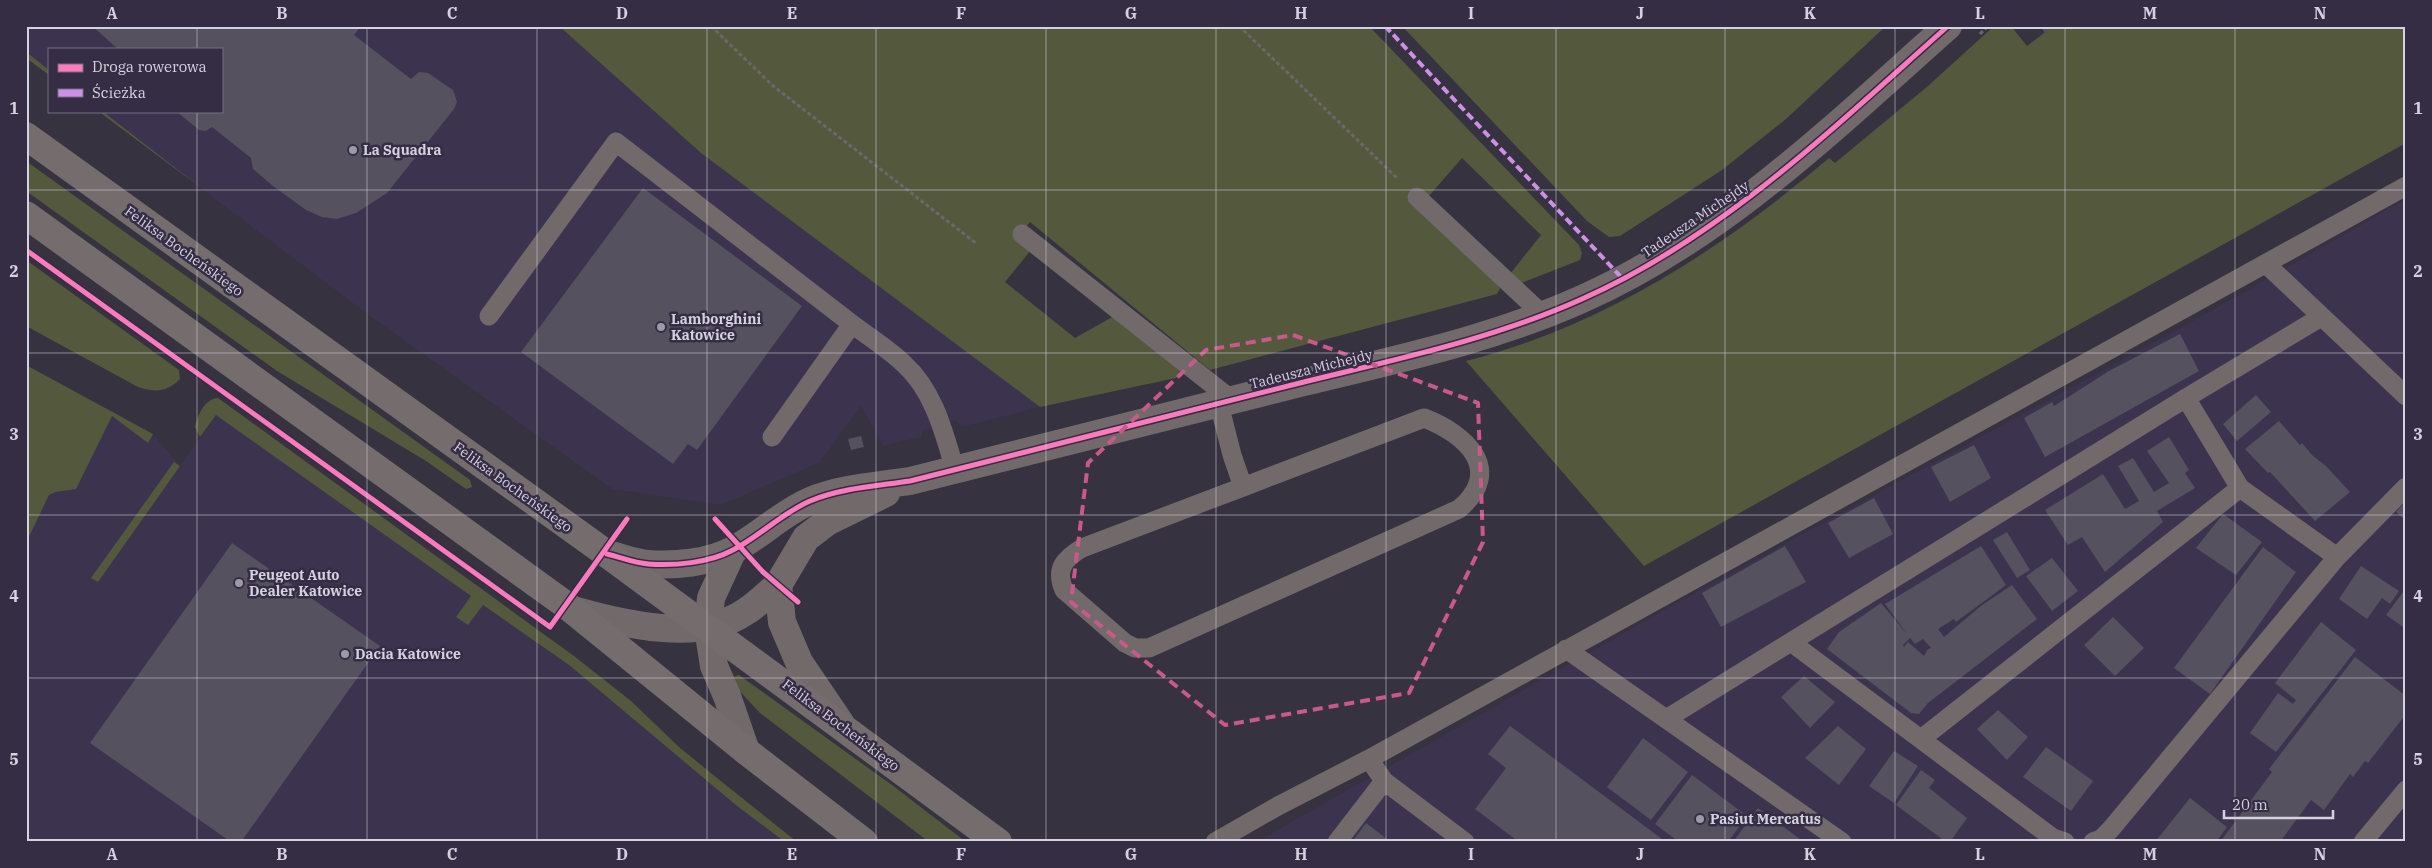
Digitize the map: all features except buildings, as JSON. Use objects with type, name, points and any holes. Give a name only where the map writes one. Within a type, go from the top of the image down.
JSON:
[{"type":"main road","name":"Feliksa Bocheńskiego","points":[[26,136],[607,554],[841,724],[998,842]]},
{"type":"main road","points":[[26,215],[573,610],[746,751],[864,842]]},
{"type":"street","name":"Tadeusza Michejdy","points":[[607,554],[647,564],[684,563],[733,550],[778,519],[810,501],[843,490],[910,481],[956,470],[1479,338],[1543,315],[1583,299],[1653,262],[1733,210],[1820,140],[1948,26]]},
{"type":"street","name":"Tadeusza Michejdy","points":[[573,610],[630,624],[708,628],[744,613],[778,585],[806,538],[827,522],[910,481]]},
{"type":"street","points":[[733,550],[711,598],[708,628],[714,666],[727,696],[746,751]]},
{"type":"street","points":[[778,585],[782,622],[799,662],[841,724]]},
{"type":"lane","points":[[489,316],[616,142],[905,364],[925,389],[939,417],[956,470]]},
{"type":"lane","points":[[1215,842],[1278,806],[1369,759],[2406,186]]},
{"type":"lane","points":[[1417,197],[1543,315]]},
{"type":"lane","points":[[1022,234],[1225,402],[1232,455],[1243,487]]},
{"type":"lane","points":[[2266,264],[2406,396]]},
{"type":"lane","points":[[1666,719],[1792,643],[2186,398],[2321,317]]},
{"type":"lane","points":[[772,436],[852,324]]},
{"type":"lane","points":[[2186,398],[2240,488],[2337,557]]},
{"type":"lane","points":[[1424,418],[1461,437],[1477,458],[1481,471],[1478,484],[1471,499],[1459,509],[1149,648],[1136,648],[1125,643],[1064,590],[1059,578],[1061,567],[1071,555],[1082,548],[1243,487],[1424,418]]},
{"type":"lane","points":[[2093,842],[2101,839],[2111,829],[2337,557],[2406,487]]},
{"type":"lane","points":[[1921,738],[2240,488]]},
{"type":"lane","points":[[1792,643],[2053,838],[2065,842]]},
{"type":"lane","points":[[1566,649],[1842,842]]},
{"type":"lane","points":[[1369,759],[1384,781],[1464,842]]},
{"type":"lane","points":[[1337,842],[1384,781]]},
{"type":"lane","points":[[2363,842],[2406,790]]},
{"type":"path","points":[[711,26],[772,85],[977,244]]},
{"type":"path","points":[[1239,26],[1417,197]]},
{"type":"highlighted area","points":[[1293,335],[1478,403],[1483,542],[1409,693],[1225,725],[1071,602],[1088,463],[1206,350]]},
{"type":"shaded area","points":[[26,26],[559,26],[701,153],[1040,407],[962,427],[955,420],[923,430],[921,437],[883,446],[861,406],[820,462],[721,505],[612,489],[370,316],[99,112],[222,112],[222,48],[48,48],[48,74],[26,58]]},
{"type":"shaded area","points":[[2406,199],[2406,842],[1256,842],[1682,600],[2204,315]]},
{"type":"shaded area","points":[[85,397],[153,434],[180,466],[225,403],[471,597],[569,665],[737,806],[785,842],[26,842],[26,530]]},
{"type":"green space","points":[[559,26],[1369,26],[1579,245],[1582,253],[1580,260],[1519,284],[1510,274],[1541,235],[1462,158],[1428,197],[1422,192],[1411,204],[1498,285],[1500,289],[1497,294],[1210,370],[1030,222],[1017,239],[1031,250],[1005,282],[1075,338],[1114,316],[1179,366],[1183,373],[1176,378],[1040,407],[701,153]]},
{"type":"green space","points":[[1402,26],[1886,26],[1786,119],[1722,170],[1620,236],[1609,237],[1587,221]]},
{"type":"green space","points":[[1994,26],[2011,26],[2027,46],[2053,26],[2406,26],[2406,143],[1644,566],[1466,361],[1517,346],[1566,327],[1613,305],[1704,253],[1747,223],[1829,158],[1835,163],[1928,86]]},
{"type":"green space","points":[[26,52],[48,69],[48,74],[26,58]]},
{"type":"green space","points":[[99,112],[103,112],[200,187]]},
{"type":"green space","points":[[26,161],[470,480],[472,487],[466,489],[426,461],[277,371],[26,191]]},
{"type":"green space","points":[[26,260],[179,370],[180,379],[170,387],[160,390],[138,387],[26,326]]},
{"type":"green space","points":[[26,365],[153,434],[148,443],[112,416],[76,489],[55,492],[49,495],[26,543]]},
{"type":"green space","points":[[218,398],[574,656],[631,701],[679,747],[797,842],[785,842],[737,806],[569,665],[483,605],[468,625],[456,617],[471,596],[216,415],[200,437],[195,427],[200,413],[205,404]]},
{"type":"green space","points":[[174,462],[180,466],[98,582],[91,578]]},
{"type":"green space","points":[[739,675],[896,788],[966,842],[929,842],[760,713],[734,685],[732,680],[735,676]]},
{"type":"marked path","points":[[1385,26],[1622,278]]},
{"type":"cycle path","points":[[607,554],[658,565],[702,561],[733,550],[800,506],[834,493],[910,481],[1410,356],[1480,337],[1548,313],[1633,274],[1729,212],[1819,140],[1948,26]]},
{"type":"cycle path","points":[[26,250],[550,627],[627,519]]},
{"type":"cycle path","points":[[715,519],[763,572],[798,602]]},
{"type":"place","name":"La Squadra","points":[[353,150]]},
{"type":"place","name":"Lamborghini Katowice","points":[[661,327]]},
{"type":"place","name":"Peugeot Auto Dealer Katowice","points":[[239,583]]},
{"type":"place","name":"Dacia Katowice","points":[[345,654]]},
{"type":"place","name":"Pasiut Mercatus","points":[[1700,819]]}]
